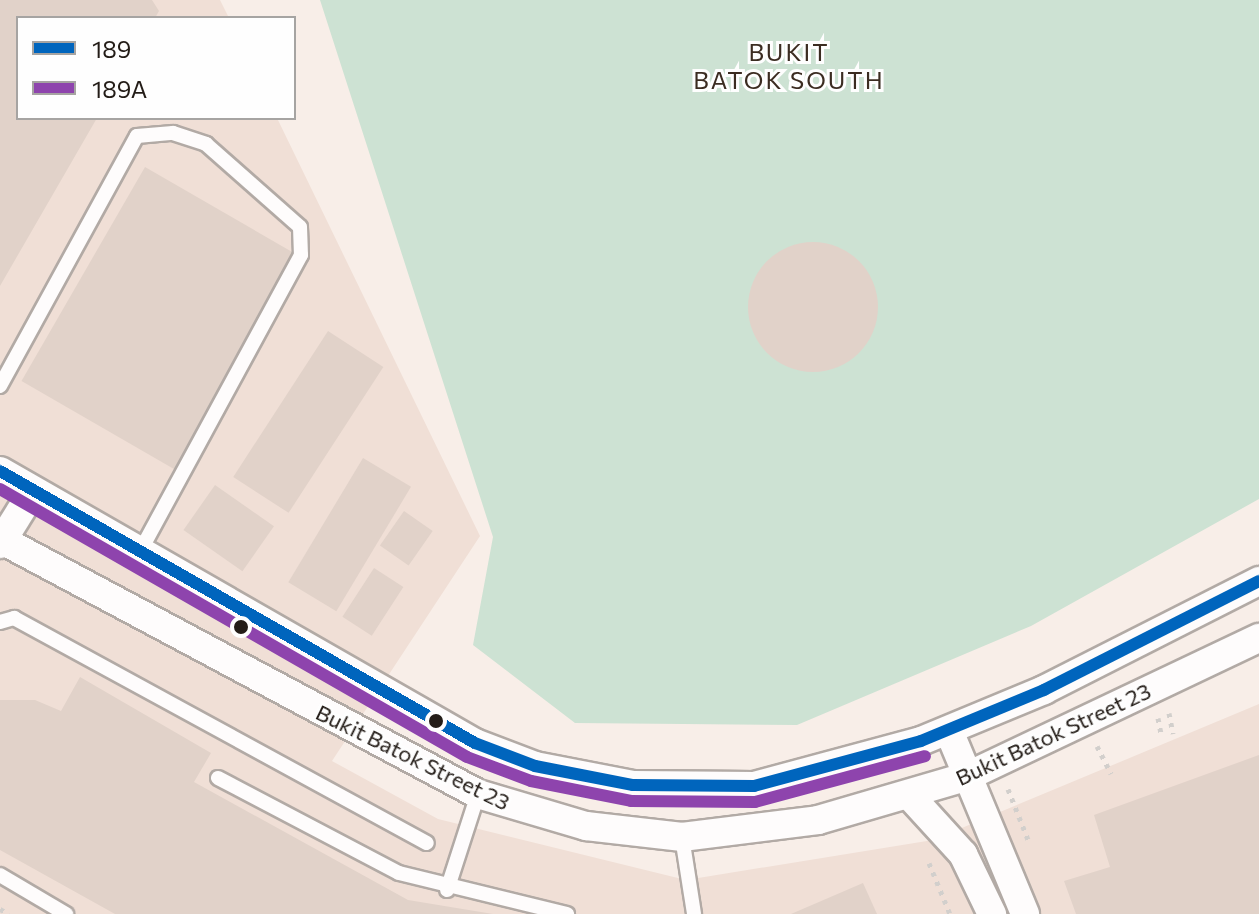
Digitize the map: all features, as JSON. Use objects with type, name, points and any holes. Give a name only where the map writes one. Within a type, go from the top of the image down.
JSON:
[{"type":"street","name":"Bukit Batok Street 23","points":[[0,471],[475,743],[592,780],[754,786],[949,731],[1259,581]]},
{"type":"street","points":[[1,541],[33,491]]},
{"type":"street","name":"Bukit Batok Street 23","points":[[1,541],[478,794],[586,826],[682,837],[818,820],[910,796],[968,776],[1259,638]]},
{"type":"street","points":[[949,731],[1025,914]]},
{"type":"street","points":[[910,796],[963,854],[992,914]]},
{"type":"lane","points":[[0,386],[137,136],[173,133],[206,144],[300,227],[301,255],[140,551]]},
{"type":"lane","points":[[0,622],[14,618],[427,843]]},
{"type":"lane","points":[[218,778],[352,853],[447,890],[567,914]]},
{"type":"lane","points":[[447,890],[478,794]]},
{"type":"lane","points":[[682,837],[694,914]]},
{"type":"lane","points":[[0,875],[48,910],[66,914]]},
{"type":"path","points":[[1161,710],[1161,734]]},
{"type":"path","points":[[1167,719],[1173,734]]},
{"type":"path","points":[[1094,740],[1111,774]]},
{"type":"path","points":[[923,856],[950,914]]},
{"type":"path","points":[[0,909],[9,914]]},
{"type":"shaded area","points":[[0,0],[220,0],[228,16],[16,16],[16,120],[278,120],[480,536],[332,761],[438,819],[686,880],[933,840],[1259,704],[1259,914],[0,914]]},
{"type":"green space","points":[[320,0],[1259,0],[1259,499],[1031,626],[797,725],[575,723],[473,645],[493,537]]},
{"type":"building","points":[[0,0],[152,0],[159,11],[156,16],[16,16],[16,120],[96,120],[0,286]]},
{"type":"building","points":[[145,167],[299,256],[176,470],[22,381]]},
{"type":"building","points":[[813,242],[838,247],[859,261],[873,282],[878,307],[873,332],[859,353],[838,367],[813,372],[788,367],[767,353],[753,332],[748,307],[753,282],[767,261],[788,247]]},
{"type":"building","points":[[328,331],[383,367],[289,513],[233,477]]},
{"type":"building","points":[[363,458],[411,487],[336,611],[288,582]]},
{"type":"building","points":[[215,485],[274,526],[242,571],[183,530]]},
{"type":"building","points":[[404,511],[433,531],[409,565],[380,545]]},
{"type":"building","points":[[374,568],[403,587],[372,636],[342,617]]},
{"type":"building","points":[[80,677],[211,753],[194,782],[408,900],[493,914],[115,914],[0,850],[0,700],[35,700],[61,711]]},
{"type":"building","points":[[1259,755],[1259,914],[1076,914],[1064,881],[1110,867],[1094,815]]},
{"type":"building","points":[[863,883],[877,914],[791,914]]},
{"type":"transit line","name":"189","points":[[0,471],[475,743],[535,766],[633,785],[754,786],[921,741],[1044,690],[1259,581]]},
{"type":"transit line","name":"189A","points":[[0,489],[467,757],[531,781],[631,801],[755,802],[925,756]]},
{"type":"district","name":"BUKIT BATOK SOUTH","points":[[789,66]]}]
